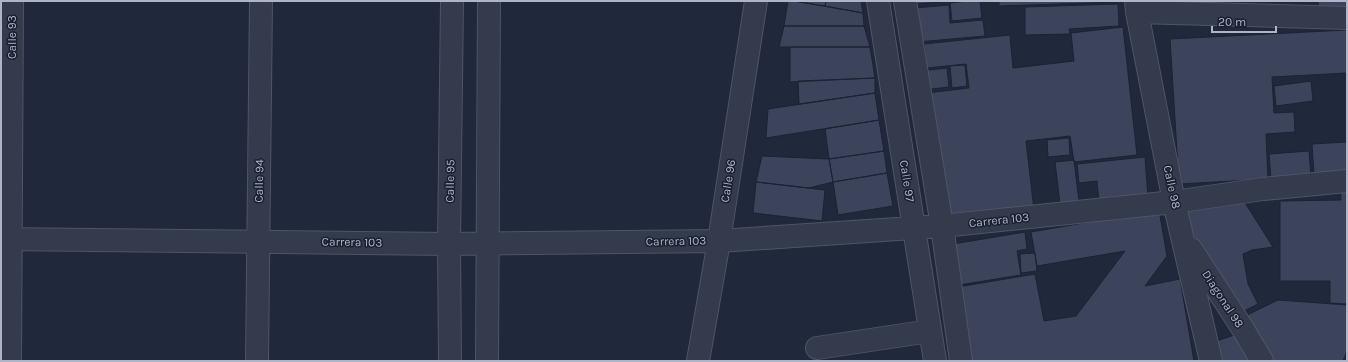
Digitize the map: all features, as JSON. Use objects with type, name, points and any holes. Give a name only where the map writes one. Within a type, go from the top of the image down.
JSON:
[{"type":"street","name":"Calle 93","points":[[10,361],[6,239],[12,1]]},
{"type":"street","name":"Calle 94","points":[[257,361],[261,1]]},
{"type":"street","name":"Calle 95","points":[[450,361],[449,244],[452,1]]},
{"type":"street","points":[[487,361],[489,1]]},
{"type":"street","name":"Calle 96","points":[[698,361],[719,241],[756,1]]},
{"type":"street","name":"Calle 97","points":[[878,1],[934,361]]},
{"type":"street","points":[[906,1],[942,226],[961,361]]},
{"type":"street","points":[[1137,6],[1347,18]]},
{"type":"street","name":"Calle 98","points":[[1137,6],[1174,202],[1211,361]]},
{"type":"street","name":"Carrera 103","points":[[6,239],[449,244],[719,241],[942,226],[1174,202],[1263,189],[1347,181]]},
{"type":"street","name":"Diagonal 98","points":[[1183,237],[1262,361]]},
{"type":"street","points":[[817,348],[930,331]]},
{"type":"building","points":[[788,1],[863,13],[864,26],[784,26]]},
{"type":"building","points":[[794,1],[826,1],[825,6]]},
{"type":"building","points":[[826,1],[861,1],[863,13],[825,6]]},
{"type":"building","points":[[912,1],[956,1],[912,4]]},
{"type":"building","points":[[980,1],[982,18],[952,21],[950,3]]},
{"type":"building","points":[[999,1],[1117,1],[1117,2],[999,6]]},
{"type":"building","points":[[1174,1],[1214,1],[1213,7]]},
{"type":"building","points":[[1318,1],[1347,1],[1347,12],[1319,13]]},
{"type":"building","points":[[1118,4],[1119,26],[1069,29],[1070,34],[1025,35],[1025,7]]},
{"type":"building","points":[[949,5],[950,23],[983,20],[985,36],[917,42],[914,8]]},
{"type":"building","points":[[784,26],[864,26],[870,47],[779,47]]},
{"type":"building","points":[[1123,27],[1137,155],[1074,162],[1070,136],[1026,141],[1034,210],[943,220],[927,93],[969,88],[966,64],[927,68],[924,44],[1010,35],[1013,68],[1074,61],[1071,33]]},
{"type":"building","points":[[1347,30],[1347,73],[1272,77],[1274,113],[1294,112],[1295,132],[1266,134],[1268,179],[1179,184],[1170,39]]},
{"type":"building","points":[[790,47],[870,47],[875,78],[790,82]]},
{"type":"building","points":[[965,65],[967,86],[952,88],[950,66]]},
{"type":"building","points":[[947,68],[949,87],[922,90],[920,71]]},
{"type":"building","points":[[875,78],[875,93],[799,104],[798,81]]},
{"type":"building","points":[[1311,81],[1313,101],[1276,106],[1274,86]]},
{"type":"building","points":[[875,93],[879,120],[766,138],[768,109]]},
{"type":"building","points":[[879,120],[884,151],[829,159],[825,129]]},
{"type":"building","points":[[1069,138],[1070,155],[1048,157],[1047,140]]},
{"type":"building","points":[[1347,142],[1347,172],[1314,174],[1312,144]]},
{"type":"building","points":[[884,151],[887,173],[833,182],[829,159]]},
{"type":"building","points":[[1309,151],[1311,177],[1271,180],[1269,154]]},
{"type":"building","points":[[762,156],[829,159],[833,182],[809,188],[756,182]]},
{"type":"building","points":[[1145,157],[1148,198],[1099,202],[1097,181],[1079,183],[1077,164]]},
{"type":"building","points":[[1074,160],[1080,210],[1061,212],[1055,162]]},
{"type":"building","points":[[887,173],[893,206],[838,215],[833,182]]},
{"type":"building","points":[[756,182],[825,190],[822,221],[753,213]]},
{"type":"building","points":[[1340,185],[1347,185],[1347,304],[1330,303],[1330,281],[1280,281],[1280,201],[1341,200]]},
{"type":"building","points":[[1242,198],[1273,247],[1252,250],[1243,254],[1248,284],[1258,304],[1240,313],[1185,222],[1183,211]]},
{"type":"building","points":[[1159,210],[1167,256],[1145,286],[1180,279],[1194,361],[971,361],[958,287],[1035,274],[1044,321],[1076,316],[1125,251],[1037,266],[1031,232]]},
{"type":"building","points":[[1025,232],[1027,249],[1017,251],[1021,275],[959,285],[953,244]]},
{"type":"building","points":[[1035,253],[1037,271],[1021,273],[1020,254]]},
{"type":"building","points":[[1278,300],[1347,305],[1347,351],[1343,361],[1268,361],[1243,317]]},
{"type":"building","points":[[1240,333],[1257,361],[1221,361],[1211,343]]}]
